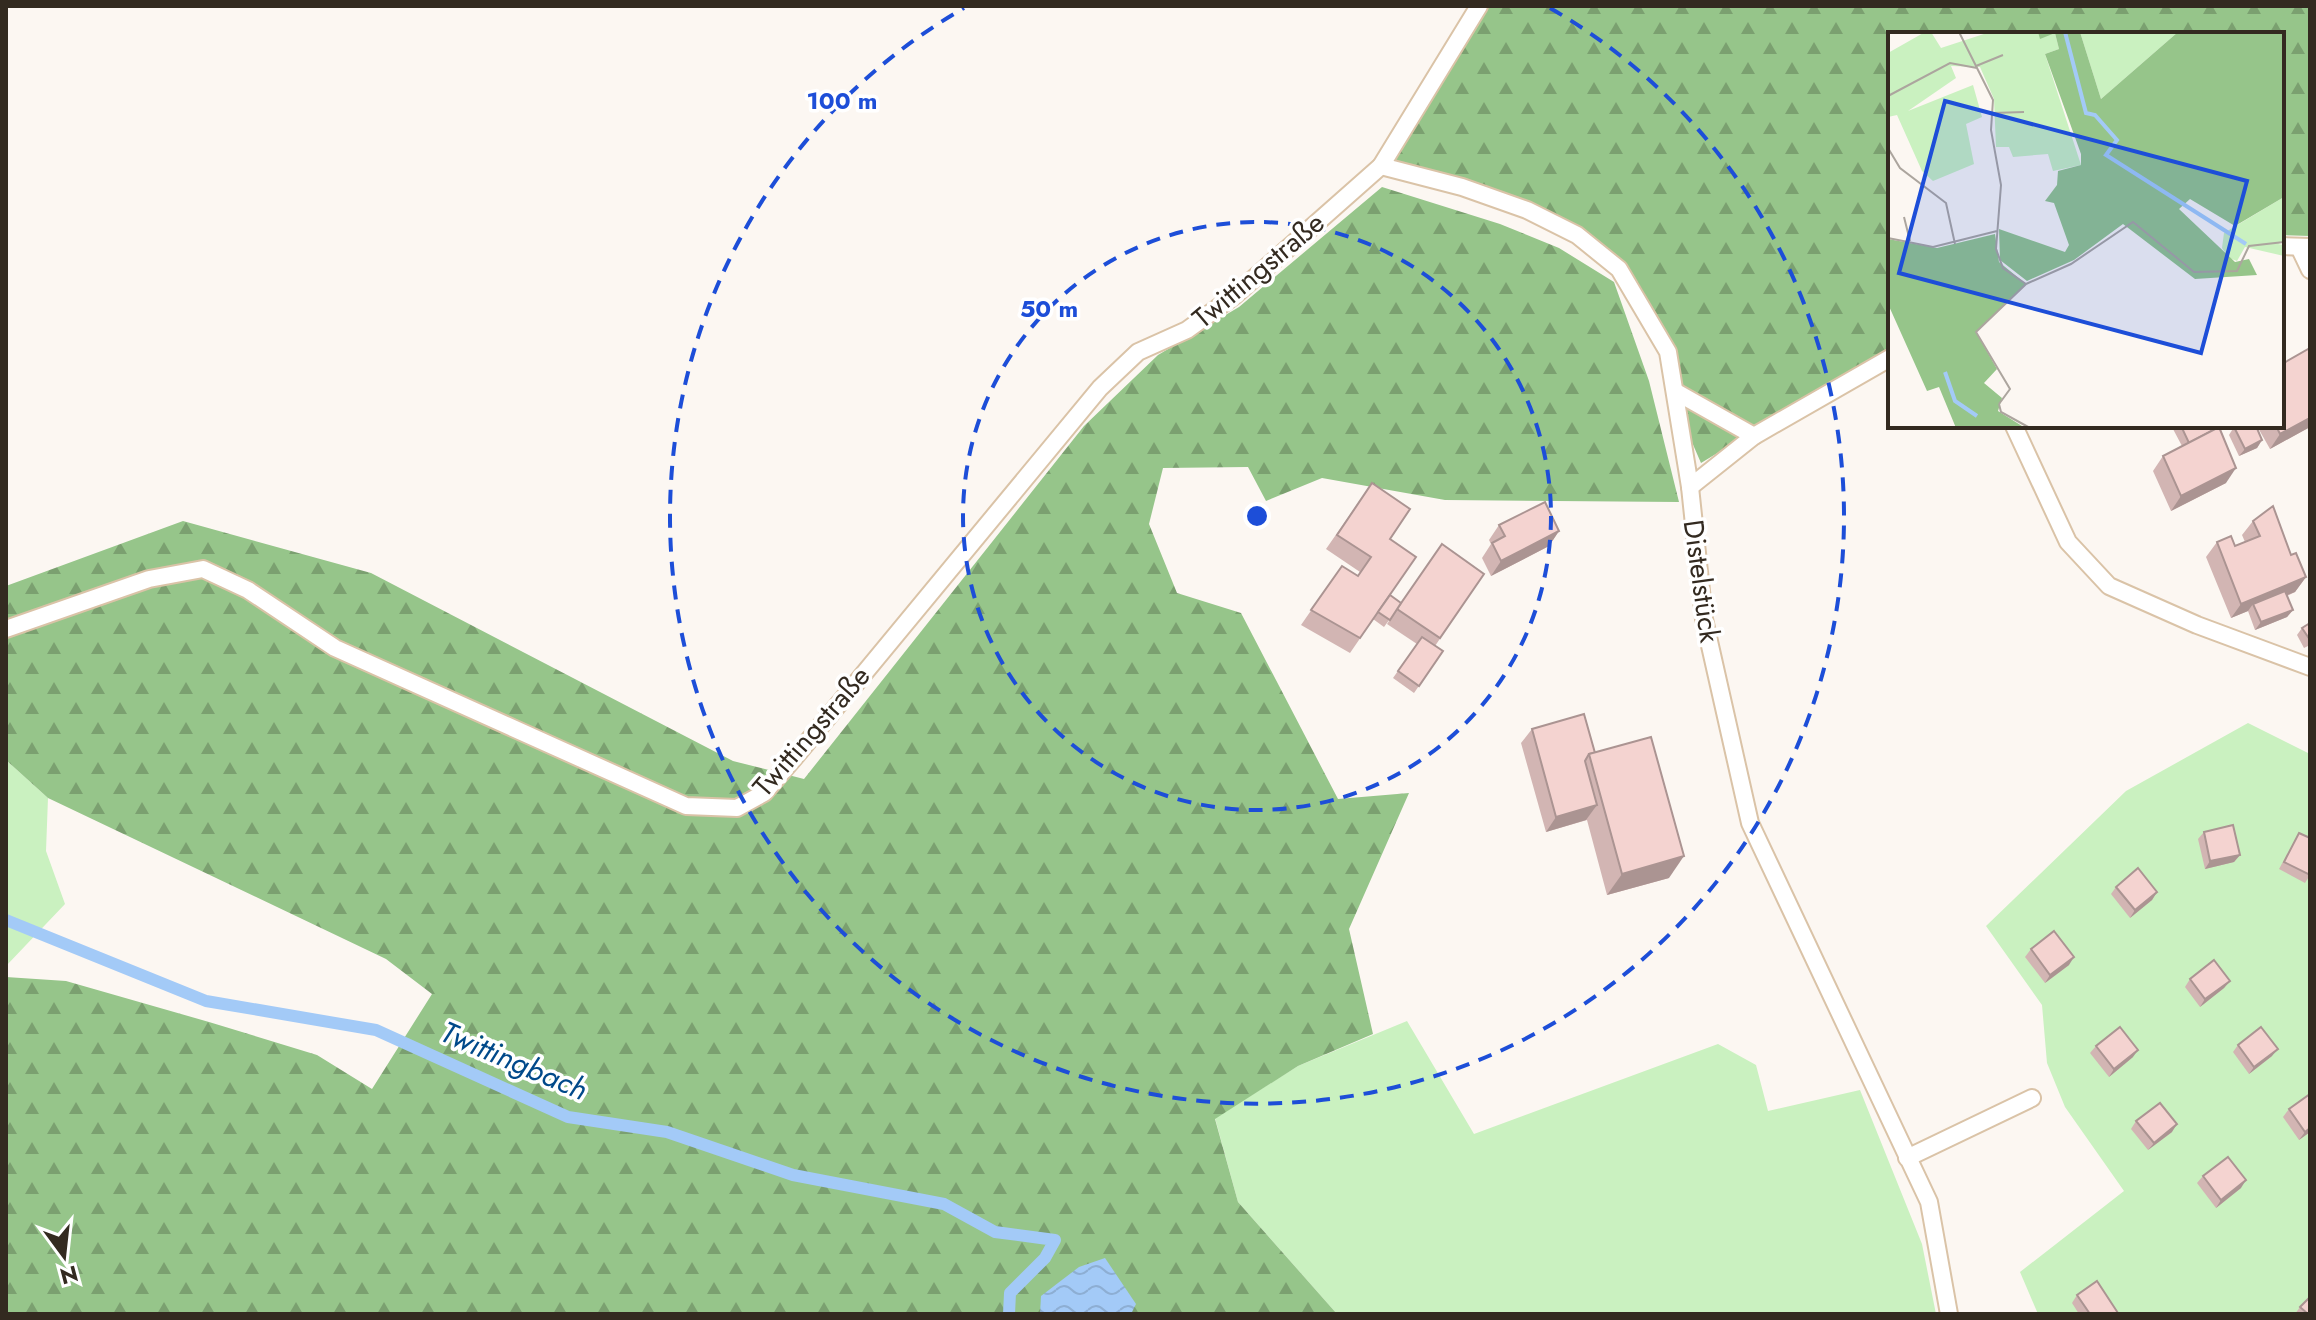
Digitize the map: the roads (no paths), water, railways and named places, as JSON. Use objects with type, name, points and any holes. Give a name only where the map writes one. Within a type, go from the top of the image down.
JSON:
[{"type":"lane","points":[[1381,166],[1479,6]]},
{"type":"lane","name":"Distelstück","points":[[1381,166],[1527,210],[1577,235],[1619,269],[1668,352],[1690,487],[1704,619],[1750,823],[1929,1202],[1949,1314]]},
{"type":"lane","name":"Twittingstraße","points":[[6,629],[149,579],[203,569],[248,590],[335,648],[511,729],[686,806],[737,808],[764,793],[1100,388],[1138,352],[1187,330],[1234,296],[1381,166]]},
{"type":"lane","points":[[2297,247],[2310,270]]},
{"type":"lane","points":[[1690,487],[1754,436],[1888,359]]},
{"type":"lane","points":[[1676,392],[1754,436]]},
{"type":"lane","points":[[2015,428],[2068,542],[2109,586],[2197,625],[2310,667]]},
{"type":"lane","points":[[1907,1158],[2032,1098]]},
{"type":"water","points":[[1105,1258],[1136,1304],[1131,1314],[1040,1314],[1041,1296],[1079,1267]]},
{"type":"waterway","name":"Twittingbach","points":[[6,920],[206,1001],[376,1030],[568,1117],[667,1132],[793,1175],[944,1204],[995,1232],[1055,1240],[1045,1258],[1010,1293],[1009,1314]]}]
